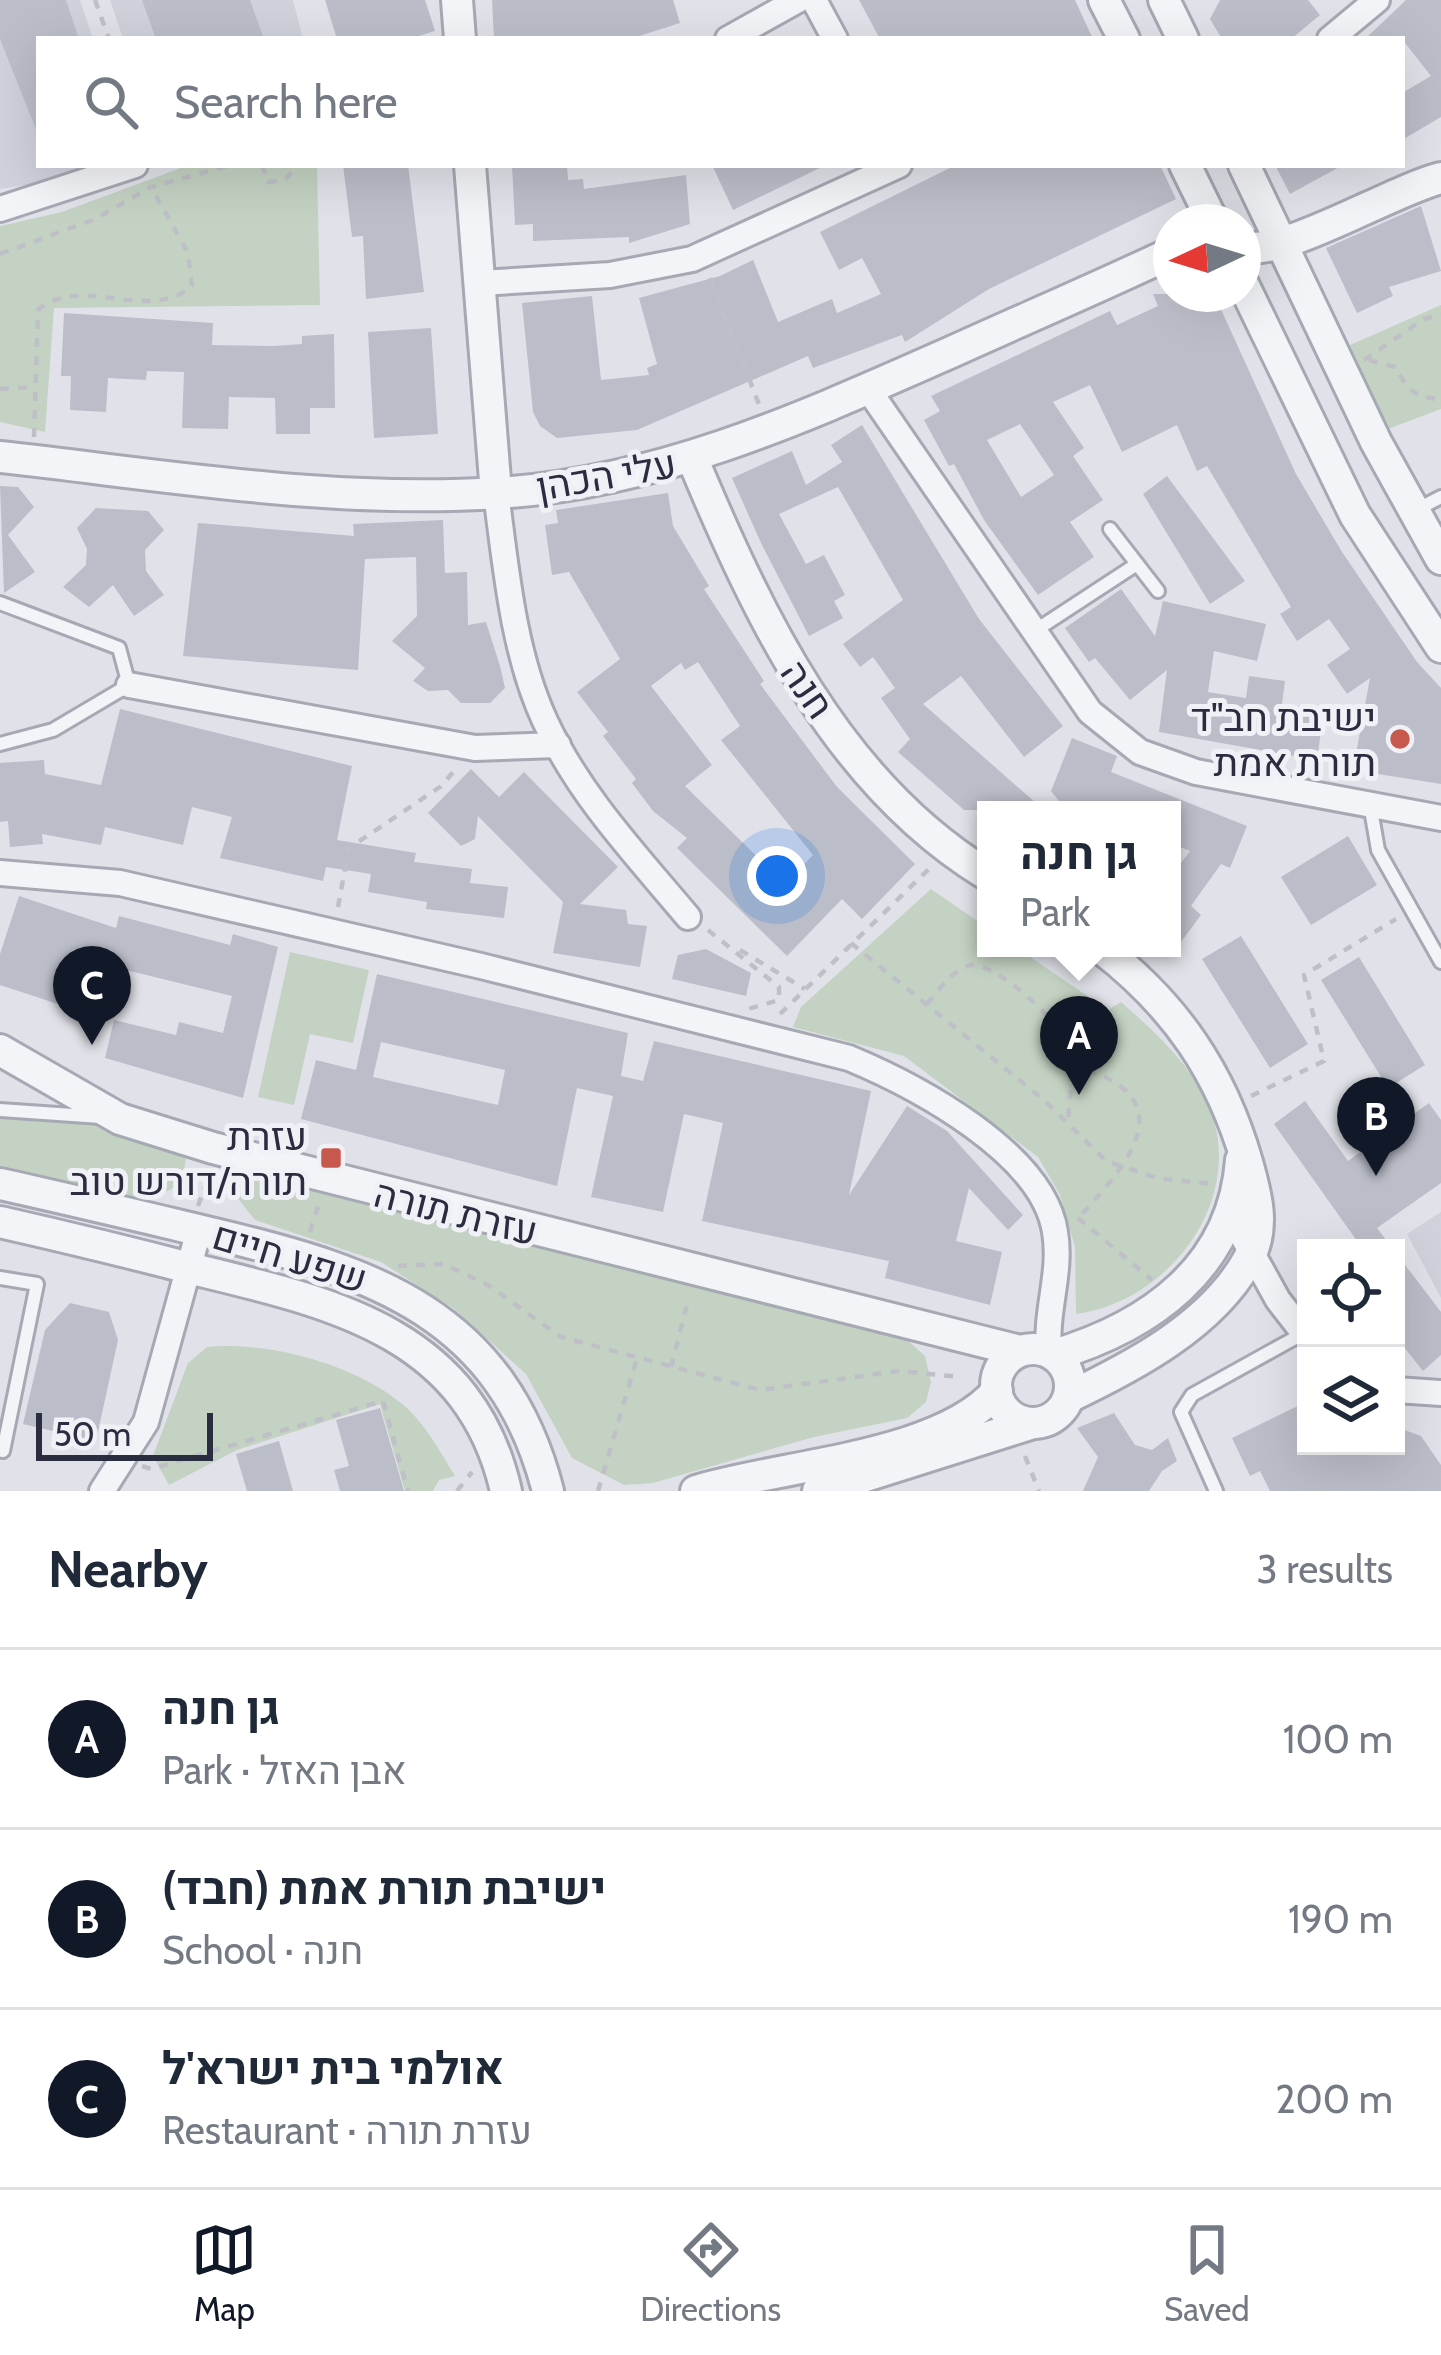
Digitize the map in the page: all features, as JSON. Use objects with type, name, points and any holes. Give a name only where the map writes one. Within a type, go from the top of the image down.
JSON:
[{"type":"street","points":[[457,0],[460,36]]},
{"type":"street","points":[[733,36],[798,0]]},
{"type":"street","points":[[814,0],[833,36]]},
{"type":"street","points":[[1104,0],[1122,36]]},
{"type":"street","points":[[1164,0],[1182,36]]},
{"type":"street","points":[[1334,36],[1376,0]]},
{"type":"street","points":[[1410,186],[1441,164]]},
{"type":"street","points":[[0,209],[126,168]]},
{"type":"street","points":[[470,168],[496,493],[530,684],[558,745],[598,810],[688,917]]},
{"type":"street","points":[[480,283],[610,275],[701,255],[892,168]]},
{"type":"street","points":[[1186,168],[1204,204]]},
{"type":"street","points":[[1245,168],[1441,559]]},
{"type":"street","points":[[1261,246],[1283,244],[1410,186],[1441,178]]},
{"type":"street","name":"עלי הכהן","points":[[0,457],[337,494],[496,493],[692,460],[868,389],[1153,261]]},
{"type":"street","points":[[1256,312],[1354,515],[1441,646]]},
{"type":"street","points":[[868,389],[1032,632],[1090,712],[1114,736],[1140,752],[1196,772],[1441,818]]},
{"type":"street","name":"חנה","points":[[692,460],[760,615],[793,671],[894,798],[977,868]]},
{"type":"street","points":[[129,685],[475,748],[558,745]]},
{"type":"street","points":[[0,873],[120,883],[750,1033],[848,1058],[901,1080],[1015,1160],[1051,1210],[1056,1237],[1054,1281],[1037,1352]]},
{"type":"street","points":[[818,1491],[1024,1432],[1054,1418],[1069,1397],[1181,1332],[1221,1297],[1253,1246],[1258,1199],[1233,1115],[1197,1045],[1171,1012],[1110,957]]},
{"type":"street","name":"עזרת תורה","points":[[0,1050],[121,1118],[219,1149],[695,1271],[1037,1352]]},
{"type":"street","points":[[696,1491],[928,1434],[982,1407],[1005,1362],[1124,1330],[1196,1274],[1236,1202],[1242,1153],[1233,1115]]},
{"type":"street","name":"שפע חיים","points":[[0,1184],[304,1255],[364,1275],[430,1312],[490,1369],[523,1420],[548,1491]]},
{"type":"street","points":[[1236,1202],[1278,1300],[1297,1324]]},
{"type":"street","name":"שפע חיים","points":[[0,1222],[331,1305],[408,1343],[456,1388],[477,1417],[506,1491]]},
{"type":"street","points":[[102,1491],[146,1422],[190,1268],[194,1229]]},
{"type":"street","name":"עזרת תורה","points":[[930,1328],[965,1349],[996,1387]]},
{"type":"street","points":[[1037,1352],[1068,1374],[1069,1397]]},
{"type":"street","points":[[996,1387],[1007,1413],[1024,1432]]},
{"type":"street","points":[[1405,1391],[1441,1393]]},
{"type":"lane","points":[[1413,511],[1441,497]]},
{"type":"lane","points":[[1110,529],[1158,591]]},
{"type":"lane","points":[[1032,632],[1137,563]]},
{"type":"lane","points":[[0,603],[119,647],[129,685],[52,730],[0,744]]},
{"type":"lane","points":[[1370,805],[1378,850],[1441,962]]},
{"type":"lane","points":[[0,1110],[121,1118]]},
{"type":"lane","points":[[0,1278],[37,1285],[3,1450]]},
{"type":"lane","points":[[1216,1491],[1181,1412],[1192,1395],[1297,1338]]},
{"type":"path","points":[[95,0],[108,36]]},
{"type":"path","points":[[0,254],[95,219],[151,187],[220,168]]},
{"type":"path","points":[[263,168],[268,182],[286,180],[296,168]]},
{"type":"path","points":[[34,461],[38,310],[50,300],[168,302],[192,286],[188,253],[151,187]]},
{"type":"path","points":[[701,255],[769,429]]},
{"type":"path","points":[[1441,315],[1424,319],[1360,363],[1374,359],[1394,367],[1409,391],[1441,399]]},
{"type":"path","points":[[0,389],[35,387]]},
{"type":"path","points":[[333,932],[349,848],[440,787],[475,748]]},
{"type":"path","points":[[750,1033],[805,989],[950,848]]},
{"type":"path","points":[[1233,1115],[1324,1061],[1304,975],[1412,910]]},
{"type":"path","points":[[688,917],[805,989]]},
{"type":"path","points":[[719,938],[778,987],[779,1000],[772,1006],[749,1007],[750,1033]]},
{"type":"path","points":[[851,943],[1106,1161],[1236,1202]]},
{"type":"path","points":[[926,1005],[954,974],[971,964],[991,966],[1065,1039],[1070,1065],[1068,1124]]},
{"type":"path","points":[[1070,1065],[1114,1081],[1130,1098],[1139,1137],[1126,1168],[1078,1218]]},
{"type":"path","points":[[194,1229],[219,1149]]},
{"type":"path","points":[[304,1255],[325,1179]]},
{"type":"path","points":[[1036,1184],[1172,1296]]},
{"type":"path","points":[[364,1275],[416,1262],[444,1264],[488,1286],[560,1337],[760,1390],[898,1372],[960,1377]]},
{"type":"path","points":[[671,1367],[695,1271]]},
{"type":"path","points":[[598,1491],[637,1358]]},
{"type":"path","points":[[125,1461],[152,1469],[383,1401],[408,1491]]},
{"type":"path","points":[[1024,1432],[1040,1491]]},
{"type":"shaded area","points":[[0,0],[80,0],[92,36],[36,36],[36,168],[86,168],[44,182],[0,189],[0,40],[8,37]]},
{"type":"shaded area","points":[[110,0],[293,0],[302,36],[122,36]]},
{"type":"shaded area","points":[[1441,1212],[1441,1298],[1407,1234]]},
{"type":"green space","points":[[181,168],[317,168],[320,305],[54,308],[45,432],[0,422],[0,226],[62,212]]},
{"type":"green space","points":[[1441,305],[1441,409],[1388,429],[1350,345]]},
{"type":"green space","points":[[931,889],[977,921],[977,957],[1030,957],[1108,1010],[1121,1002],[1183,1064],[1210,1109],[1218,1144],[1217,1178],[1208,1211],[1191,1242],[1141,1290],[1110,1306],[1076,1314],[1075,1247],[1060,1195],[1038,1157],[904,1056],[793,1027],[801,1007]]},
{"type":"green space","points":[[290,952],[369,970],[353,1043],[310,1034],[294,1105],[258,1097]]},
{"type":"green space","points":[[71,1117],[187,1152],[182,1177],[166,1192],[122,1198],[0,1174],[0,1118]]},
{"type":"green space","points":[[232,1170],[906,1339],[925,1356],[931,1382],[926,1402],[907,1418],[814,1437],[653,1483],[624,1485],[572,1458],[526,1374],[453,1308],[381,1262],[255,1220],[231,1190]]},
{"type":"green space","points":[[207,1347],[285,1352],[364,1379],[414,1415],[455,1476],[439,1480],[433,1491],[405,1491],[380,1404],[237,1450],[169,1485],[153,1456],[188,1363]]},
{"type":"building","points":[[0,0],[66,0],[78,36],[36,36],[36,129],[0,39]]},
{"type":"building","points":[[142,0],[250,0],[263,36],[155,36]]},
{"type":"building","points":[[325,0],[425,0],[435,31],[419,36],[336,36]]},
{"type":"building","points":[[492,0],[673,0],[680,23],[639,36],[494,36]]},
{"type":"building","points":[[859,0],[1075,0],[1092,36],[878,36]]},
{"type":"building","points":[[1220,0],[1308,0],[1320,15],[1295,36],[1220,36],[1210,19]]},
{"type":"building","points":[[1406,0],[1441,0],[1441,117],[1405,138],[1405,91],[1431,76],[1405,43],[1405,36],[1368,36]]},
{"type":"building","points":[[343,168],[408,168],[424,292],[366,299],[363,236],[352,237]]},
{"type":"building","points":[[512,168],[567,168],[568,180],[583,179],[584,189],[686,175],[690,224],[629,243],[629,237],[533,241],[533,224],[515,225]]},
{"type":"building","points":[[713,168],[820,168],[733,210]]},
{"type":"building","points":[[950,168],[1161,168],[1176,199],[1153,204],[1153,210],[989,289],[905,342],[902,335],[813,368],[808,356],[637,430],[557,438],[540,426],[533,412],[522,303],[592,296],[601,380],[649,375],[647,368],[657,364],[639,298],[720,276],[753,260],[778,322],[832,299],[837,313],[881,294],[862,258],[839,270],[820,232]]},
{"type":"building","points":[[1277,168],[1338,168],[1290,194]]},
{"type":"building","points":[[1421,206],[1441,271],[1389,287],[1393,296],[1357,313],[1326,248]]},
{"type":"building","points":[[1153,308],[1153,312],[1222,312],[1296,474],[1342,552],[1417,662],[1441,688],[1441,784],[1353,770],[1370,678],[1347,694],[1327,665],[1350,649],[1329,619],[1297,641],[1280,614],[1291,607],[1207,466],[1197,471],[1177,425],[1122,452],[1090,385],[1053,402],[1084,448],[1073,456],[1103,500],[1070,522],[1094,557],[1038,595],[984,520],[924,420],[940,411],[931,396],[1110,311],[1117,325]],"holes":[[[1020,424],[1054,475],[1021,497],[987,440]]]},
{"type":"building","points":[[64,313],[213,323],[212,345],[302,344],[302,336],[334,334],[335,408],[310,408],[310,434],[276,434],[275,398],[229,397],[228,429],[182,428],[184,372],[147,371],[146,380],[108,378],[106,412],[70,410],[71,376],[61,376]]},
{"type":"building","points":[[431,328],[438,434],[374,438],[368,332]]},
{"type":"building","points":[[862,425],[979,619],[1063,726],[1024,757],[961,676],[923,704],[1034,801],[977,801],[977,810],[964,810],[898,752],[910,739],[881,698],[895,688],[873,657],[860,667],[843,644],[903,600],[838,487],[779,514],[806,564],[824,555],[845,595],[834,601],[843,618],[809,636],[732,478],[792,451],[806,485],[842,462],[831,445]]},
{"type":"building","points":[[1167,476],[1245,581],[1210,604],[1143,494]]},
{"type":"building","points":[[0,486],[18,487],[34,507],[8,535],[35,572],[4,593]]},
{"type":"building","points":[[668,493],[673,526],[709,586],[704,589],[764,681],[760,684],[837,787],[915,864],[862,919],[842,899],[787,956],[677,848],[687,838],[653,811],[632,783],[636,779],[603,736],[608,732],[577,692],[620,659],[569,572],[552,575],[545,525],[558,523],[556,510]],"holes":[[[698,662],[740,726],[721,740],[813,855],[785,884],[685,786],[712,765],[651,686],[681,663],[685,670]]]},
{"type":"building","points":[[96,508],[148,511],[164,530],[145,550],[146,571],[164,595],[134,616],[113,585],[89,607],[63,587],[86,565],[87,549],[77,528]]},
{"type":"building","points":[[443,520],[445,573],[467,572],[468,625],[486,622],[500,666],[505,688],[490,703],[461,703],[448,690],[428,691],[413,681],[425,668],[392,641],[417,616],[416,557],[365,559],[358,670],[183,656],[198,523],[354,536],[353,524]]},
{"type":"building","points":[[1121,589],[1155,636],[1163,601],[1266,624],[1257,661],[1214,651],[1208,692],[1246,698],[1249,676],[1285,681],[1282,704],[1324,710],[1317,760],[1159,732],[1167,670],[1130,700],[1095,658],[1089,662],[1065,628]]},
{"type":"building","points":[[120,709],[352,766],[337,840],[416,853],[414,862],[472,869],[470,883],[508,887],[504,918],[426,909],[427,902],[368,892],[371,874],[326,867],[323,881],[220,858],[232,817],[192,807],[183,845],[105,827],[101,845],[42,834],[43,844],[10,847],[8,821],[0,822],[0,763],[44,760],[45,774],[101,785]]},
{"type":"building","points":[[1072,738],[1117,756],[1111,772],[1247,826],[1230,868],[1221,864],[1191,906],[1201,915],[1181,942],[1181,863],[1190,851],[1181,848],[1181,801],[1059,801],[1051,791]]},
{"type":"building","points":[[471,769],[499,797],[524,772],[618,867],[580,904],[626,910],[628,924],[647,926],[640,967],[553,953],[563,902],[478,816],[475,839],[461,846],[428,813]]},
{"type":"building","points":[[1348,836],[1377,885],[1311,925],[1281,877]]},
{"type":"building","points":[[19,896],[116,928],[119,916],[230,945],[233,934],[278,947],[243,1098],[105,1058],[114,1020],[176,1035],[179,1022],[223,1033],[232,996],[73,957],[58,1004],[0,985],[0,954]]},
{"type":"building","points":[[1241,936],[1308,1044],[1270,1068],[1202,959]]},
{"type":"building","points":[[706,949],[751,973],[746,996],[672,979],[678,955]]},
{"type":"building","points":[[1359,957],[1425,1065],[1388,1088],[1321,980]]},
{"type":"building","points":[[377,974],[628,1033],[621,1076],[643,1081],[654,1041],[871,1091],[849,1195],[907,1106],[947,1131],[1023,1215],[1008,1230],[969,1188],[956,1241],[1002,1252],[990,1305],[885,1278],[889,1261],[702,1221],[723,1123],[684,1114],[663,1212],[591,1197],[613,1096],[577,1088],[557,1186],[301,1119],[316,1060],[356,1070]],"holes":[[[381,1042],[505,1070],[498,1105],[373,1077]]]},
{"type":"building","points":[[1305,1101],[1348,1161],[1429,1103],[1441,1120],[1441,1183],[1377,1228],[1385,1239],[1356,1239],[1274,1124]]},
{"type":"building","points":[[1405,1265],[1441,1312],[1441,1355],[1423,1371],[1405,1348]]},
{"type":"building","points":[[70,1303],[109,1312],[118,1340],[96,1441],[23,1424],[45,1330]]},
{"type":"building","points":[[1297,1406],[1297,1455],[1405,1455],[1405,1430],[1421,1436],[1441,1465],[1441,1491],[1270,1491],[1260,1471],[1250,1476],[1232,1438]]},
{"type":"building","points":[[380,1408],[404,1491],[340,1491],[334,1470],[349,1466],[336,1420]]},
{"type":"building","points":[[1114,1413],[1135,1445],[1152,1450],[1168,1438],[1177,1461],[1162,1471],[1149,1491],[1083,1491],[1098,1457],[1077,1428]]},
{"type":"building","points":[[279,1441],[293,1491],[247,1491],[236,1454]]},
{"type":"place","name":"ישיבת חב\"ד תורת אמת","points":[[1400,739]]},
{"type":"place","name":"אולמי בית ישרא'ל","points":[[92,1045]]},
{"type":"place","name":"גן חנה","points":[[1079,1095]]},
{"type":"place","name":"עזרת תורה/דורש טוב","points":[[331,1158]]},
{"type":"place","name":"ישיבת תורת אמת (חבד)","points":[[1376,1176]]}]
